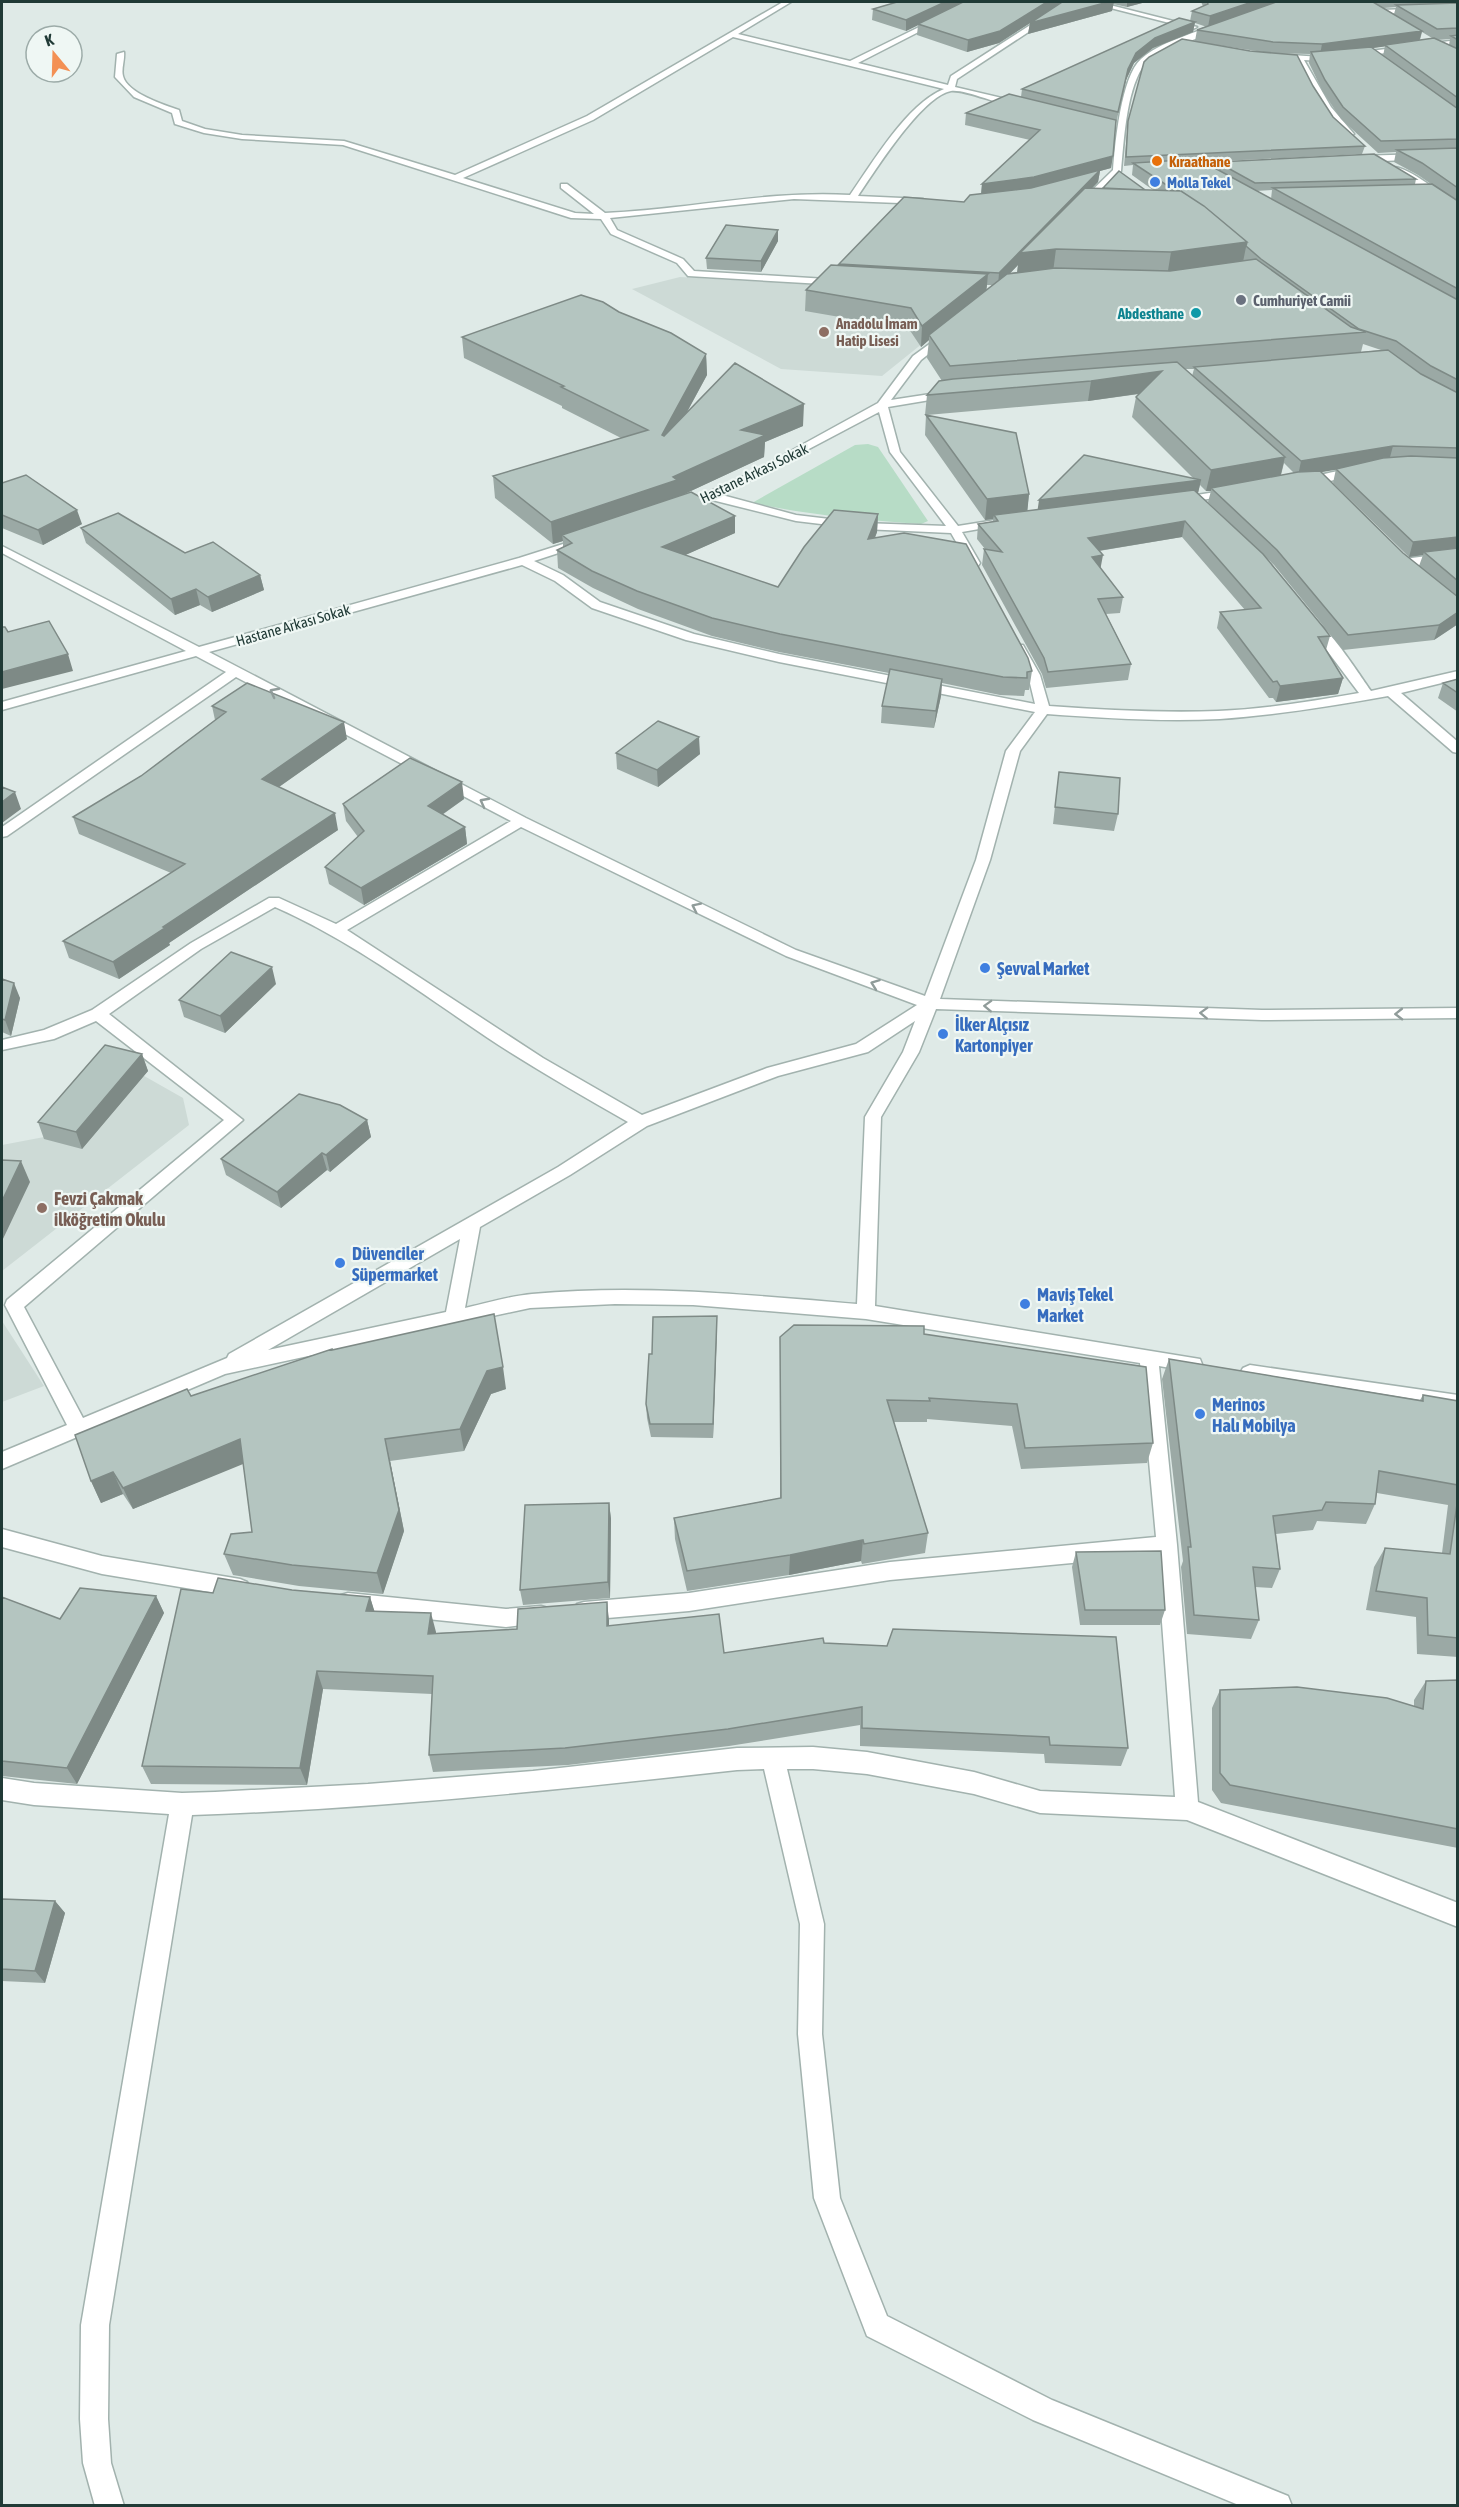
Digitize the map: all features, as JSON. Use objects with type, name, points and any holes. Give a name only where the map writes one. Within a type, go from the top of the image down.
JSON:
[{"type":"street","points":[[454,179],[590,118],[787,2]]},
{"type":"street","points":[[850,64],[974,2]]},
{"type":"street","points":[[852,198],[889,144],[931,96],[950,89],[954,78],[1070,2]]},
{"type":"street","points":[[1091,2],[1207,31]]},
{"type":"street","points":[[1372,7],[1392,18]]},
{"type":"street","points":[[1382,12],[1458,9]]},
{"type":"street","points":[[1081,212],[1123,173],[1121,129],[1137,69],[1150,56],[1229,22]]},
{"type":"street","points":[[730,34],[1030,107]]},
{"type":"street","points":[[1422,38],[1449,54]]},
{"type":"street","points":[[1179,42],[1197,46]]},
{"type":"street","points":[[1269,56],[1300,59],[1371,54],[1458,42]]},
{"type":"street","points":[[122,54],[119,77],[129,92],[152,104],[176,112],[178,122],[204,131],[242,137],[344,143],[574,216],[605,218],[778,197],[852,198],[931,203]]},
{"type":"street","points":[[1371,54],[1380,61]]},
{"type":"street","points":[[1300,59],[1317,93],[1336,122],[1360,144]]},
{"type":"street","points":[[1110,126],[1121,129]]},
{"type":"street","points":[[1367,151],[1453,205],[1458,211]]},
{"type":"street","points":[[1343,159],[1458,155]]},
{"type":"street","points":[[1095,178],[1123,173]]},
{"type":"street","points":[[564,186],[605,218],[614,232],[680,261],[692,274],[854,283]]},
{"type":"street","points":[[1419,191],[1431,191]]},
{"type":"street","name":"Hastane Arkası Sokak","points":[[667,512],[711,496],[851,424],[882,405],[917,358],[955,328]]},
{"type":"street","points":[[962,393],[882,405],[895,452],[955,530],[981,576]]},
{"type":"street","points":[[1294,481],[1324,484],[1369,468]]},
{"type":"street","points":[[1161,503],[1194,500],[1249,489]]},
{"type":"street","points":[[711,496],[807,520],[863,526],[955,530],[1018,520]]},
{"type":"street","points":[[1194,500],[1210,513]]},
{"type":"street","name":"Hastane Arkası Sokak","points":[[2,706],[523,561],[591,539]]},
{"type":"street","points":[[2,549],[521,821],[791,953],[930,1004],[1262,1015],[1458,1013]]},
{"type":"street","points":[[1404,563],[1458,556]]},
{"type":"street","points":[[523,561],[559,578],[596,605],[690,637],[779,658],[1043,710],[1118,715],[1218,715],[1291,709],[1391,692],[1458,675]]},
{"type":"street","points":[[1303,614],[1327,640],[1368,696]]},
{"type":"street","points":[[1012,635],[1034,675],[1043,710]]},
{"type":"street","points":[[2,833],[236,671]]},
{"type":"street","points":[[1391,692],[1455,744]]},
{"type":"street","points":[[866,1312],[868,1205],[873,1117],[911,1052],[930,1004],[983,860],[1013,751],[1043,710]]},
{"type":"street","points":[[337,930],[521,821]]},
{"type":"street","points":[[2,1045],[48,1035],[98,1014],[196,946],[274,901],[311,915],[337,930],[383,958],[522,1053],[641,1122]]},
{"type":"street","points":[[2,1461],[222,1368],[564,1171],[641,1122],[773,1072],[862,1048],[930,1004]]},
{"type":"street","points":[[78,1428],[14,1305],[235,1120],[98,1014]]},
{"type":"street","points":[[454,1317],[472,1223]]},
{"type":"street","points":[[222,1368],[530,1301],[615,1297],[693,1298],[866,1312],[1209,1366]]},
{"type":"street","points":[[1149,1358],[1167,1545],[1187,1809]]},
{"type":"street","points":[[1232,1370],[1458,1403]]},
{"type":"street","points":[[2,1538],[102,1565],[265,1592]]},
{"type":"street","points":[[322,1599],[506,1618],[689,1602],[891,1571],[1167,1545]]},
{"type":"street","points":[[773,1758],[812,1924],[810,2034],[827,2198],[877,2326],[1043,2410],[1278,2505]]},
{"type":"street","points":[[2,1790],[182,1804],[379,1795],[533,1782],[737,1759],[813,1758],[867,1763],[974,1783],[1040,1802],[1187,1809],[1458,1915]]},
{"type":"street","points":[[110,2505],[97,2463],[96,2452],[95,2325],[182,1804]]},
{"type":"shaded area","name":"Anadolu İmam Hatip Lisesi","points":[[680,277],[984,294],[882,376],[781,369],[632,289]]},
{"type":"shaded area","name":"Fevzi Çakmak ilköğretim Okulu","points":[[116,1060],[183,1098],[189,1125],[2,1271],[2,1145],[60,1134]]},
{"type":"shaded area","points":[[2,1321],[44,1386],[2,1402]]},
{"type":"green space","points":[[868,444],[878,447],[928,521],[921,524],[858,519],[752,503],[855,445]]},
{"type":"building","points":[[897,2],[945,2],[906,20],[873,9]]},
{"type":"building","points":[[963,2],[1047,2],[1000,31],[968,40],[918,24]]},
{"type":"building","points":[[1062,2],[1108,2],[1030,23]]},
{"type":"building","points":[[1207,2],[1252,2],[1210,16],[1192,11],[1208,4]]},
{"type":"building","points":[[1276,2],[1373,2],[1422,31],[1322,44],[1273,42],[1197,30]]},
{"type":"building","points":[[1458,3],[1458,28],[1437,29],[1396,5]]},
{"type":"building","points":[[1179,18],[1195,22],[1155,38],[1136,53],[1128,69],[1118,112],[1022,89]]},
{"type":"building","points":[[1434,38],[1458,49],[1458,98],[1385,45]]},
{"type":"building","points":[[1182,39],[1250,51],[1297,55],[1333,117],[1365,146],[1126,157],[1128,121],[1144,62]]},
{"type":"building","points":[[1371,47],[1458,109],[1458,139],[1381,141],[1343,107],[1325,80],[1311,52]]},
{"type":"building","points":[[1009,94],[1116,120],[1113,156],[1034,177],[982,184],[1040,130],[966,113]]},
{"type":"building","points":[[1458,148],[1458,188],[1422,163],[1397,150]]},
{"type":"building","points":[[1374,154],[1416,179],[1255,183],[1217,162]]},
{"type":"building","points":[[1198,159],[1458,300],[1458,380],[1431,366],[1396,341],[1359,329],[1261,259],[1246,246],[1247,242],[1204,206],[1181,191],[1174,190],[1133,163]]},
{"type":"building","points":[[1100,170],[999,273],[839,264],[904,197],[964,202],[970,195],[1031,188]]},
{"type":"building","points":[[1119,171],[1145,190],[1103,188]]},
{"type":"building","points":[[1432,184],[1458,201],[1458,289],[1273,188]]},
{"type":"building","points":[[1085,188],[1181,191],[1204,206],[1247,242],[1171,252],[1056,249],[1020,253]]},
{"type":"building","points":[[726,225],[778,230],[761,261],[706,258]]},
{"type":"building","points":[[1256,259],[1351,327],[1366,332],[950,366],[929,335],[1007,274],[1055,268],[1170,271]]},
{"type":"building","points":[[831,265],[988,274],[922,326],[911,308],[806,290]]},
{"type":"building","points":[[581,295],[603,302],[619,312],[671,333],[706,354],[662,435],[664,436],[735,363],[804,404],[741,430],[765,435],[673,477],[677,480],[551,522],[493,476],[648,430],[462,337]]},
{"type":"building","points":[[1388,350],[1421,374],[1458,393],[1458,448],[1393,446],[1301,461],[1194,367]]},
{"type":"building","points":[[1177,362],[1285,457],[1211,470],[1136,397],[1162,371],[1091,381],[927,395],[939,381],[953,379]]},
{"type":"building","points":[[926,415],[1016,433],[1029,494],[987,499]]},
{"type":"building","points":[[1084,455],[1201,480],[1039,500]]},
{"type":"building","points":[[1411,456],[1458,458],[1458,537],[1413,542],[1336,469],[1383,458]]},
{"type":"building","points":[[1320,471],[1403,553],[1458,597],[1458,612],[1439,625],[1348,635],[1277,550],[1211,488],[1298,472]]},
{"type":"building","points":[[26,475],[77,510],[38,530],[2,515],[2,483]]},
{"type":"building","points":[[1194,490],[1263,554],[1324,628],[1330,636],[1318,637],[1343,678],[1280,686],[1277,681],[1273,682],[1220,612],[1261,608],[1185,521],[1088,538],[1103,555],[1092,557],[1123,597],[1098,599],[1131,664],[1048,672],[1044,658],[984,549],[1002,552],[978,524],[998,521],[994,515]]},
{"type":"building","points":[[691,492],[735,516],[662,547],[778,587],[804,547],[834,510],[878,514],[868,539],[904,533],[966,544],[1028,658],[1032,671],[1027,672],[1027,678],[1003,677],[780,634],[712,618],[637,591],[592,571],[557,550],[572,543],[562,535]]},
{"type":"building","points":[[118,513],[185,553],[213,542],[260,575],[208,597],[196,589],[171,599],[81,528]]},
{"type":"building","points":[[1458,548],[1458,581],[1424,552]]},
{"type":"building","points":[[49,621],[68,654],[2,672],[2,627],[5,627],[8,632]]},
{"type":"building","points":[[890,669],[942,679],[936,711],[882,706]]},
{"type":"building","points":[[1458,679],[1458,693],[1443,683]]},
{"type":"building","points":[[247,683],[344,722],[262,779],[335,813],[113,962],[63,941],[185,864],[73,817],[141,776],[226,712],[212,706]]},
{"type":"building","points":[[658,721],[699,737],[657,770],[616,753]]},
{"type":"building","points":[[410,758],[462,782],[428,806],[465,827],[361,888],[325,867],[364,831],[343,804]]},
{"type":"building","points":[[1059,772],[1120,778],[1118,814],[1055,807]]},
{"type":"building","points":[[2,787],[15,792],[2,802]]},
{"type":"building","points":[[231,952],[272,967],[220,1016],[179,1000]]},
{"type":"building","points":[[2,979],[14,983],[5,1020],[2,1019]]},
{"type":"building","points":[[105,1045],[142,1054],[76,1132],[38,1122]]},
{"type":"building","points":[[299,1094],[340,1105],[367,1120],[326,1155],[322,1153],[277,1192],[221,1159]]},
{"type":"building","points":[[2,1160],[21,1161],[2,1201]]},
{"type":"building","points":[[494,1314],[503,1367],[487,1371],[460,1429],[385,1439],[399,1510],[377,1573],[292,1565],[224,1554],[231,1534],[252,1532],[240,1439],[123,1488],[113,1472],[91,1481],[75,1435],[187,1389],[191,1396],[332,1349]]},
{"type":"building","points":[[717,1316],[713,1424],[650,1424],[646,1404],[649,1354],[652,1354],[653,1317]]},
{"type":"building","points":[[794,1325],[924,1326],[924,1334],[1146,1367],[1153,1443],[1025,1448],[1017,1404],[929,1398],[930,1401],[887,1400],[928,1533],[864,1544],[863,1540],[790,1555],[687,1571],[674,1518],[781,1498],[780,1337]]},
{"type":"building","points":[[1169,1359],[1423,1401],[1423,1395],[1458,1401],[1458,1485],[1379,1471],[1375,1504],[1326,1502],[1322,1510],[1273,1516],[1280,1569],[1253,1567],[1259,1620],[1194,1615],[1188,1547],[1191,1547]]},
{"type":"building","points":[[1458,1497],[1458,1638],[1428,1635],[1427,1598],[1376,1591],[1385,1548],[1450,1554]]},
{"type":"building","points":[[609,1503],[608,1582],[520,1590],[525,1505]]},
{"type":"building","points":[[1161,1551],[1165,1610],[1085,1610],[1076,1552]]},
{"type":"building","points":[[218,1578],[292,1590],[370,1597],[366,1611],[431,1613],[428,1634],[517,1629],[518,1609],[607,1602],[607,1626],[719,1614],[724,1653],[823,1638],[824,1643],[887,1646],[893,1629],[1116,1637],[1128,1748],[1050,1745],[1049,1737],[862,1728],[862,1707],[728,1729],[565,1748],[429,1755],[433,1676],[317,1671],[300,1768],[142,1766],[181,1589],[213,1593]]},
{"type":"building","points":[[80,1588],[156,1596],[67,1768],[2,1761],[2,1597],[60,1619]]},
{"type":"building","points":[[1458,1680],[1458,1829],[1230,1785],[1220,1773],[1220,1690],[1297,1687],[1387,1698],[1423,1709],[1426,1681]]},
{"type":"building","points":[[2,1899],[55,1901],[35,1971],[2,1969]]},
{"type":"place","name":"Kıraathane","points":[[1157,161]]},
{"type":"place","name":"Molla Tekel","points":[[1155,182]]},
{"type":"place","name":"Cumhuriyet Camii","points":[[1241,300]]},
{"type":"place","name":"Abdesthane","points":[[1196,313]]},
{"type":"place","name":"Anadolu İmam Hatip Lisesi","points":[[824,332]]},
{"type":"place","name":"Şevval Market","points":[[985,968]]},
{"type":"place","name":"İlker Alçısız Kartonpiyer","points":[[943,1034]]},
{"type":"place","name":"Fevzi Çakmak ilköğretim Okulu","points":[[42,1208]]},
{"type":"place","name":"Düvenciler Süpermarket","points":[[340,1263]]},
{"type":"place","name":"Maviş Tekel Market","points":[[1025,1304]]},
{"type":"place","name":"Merinos Halı Mobilya","points":[[1200,1414]]}]
